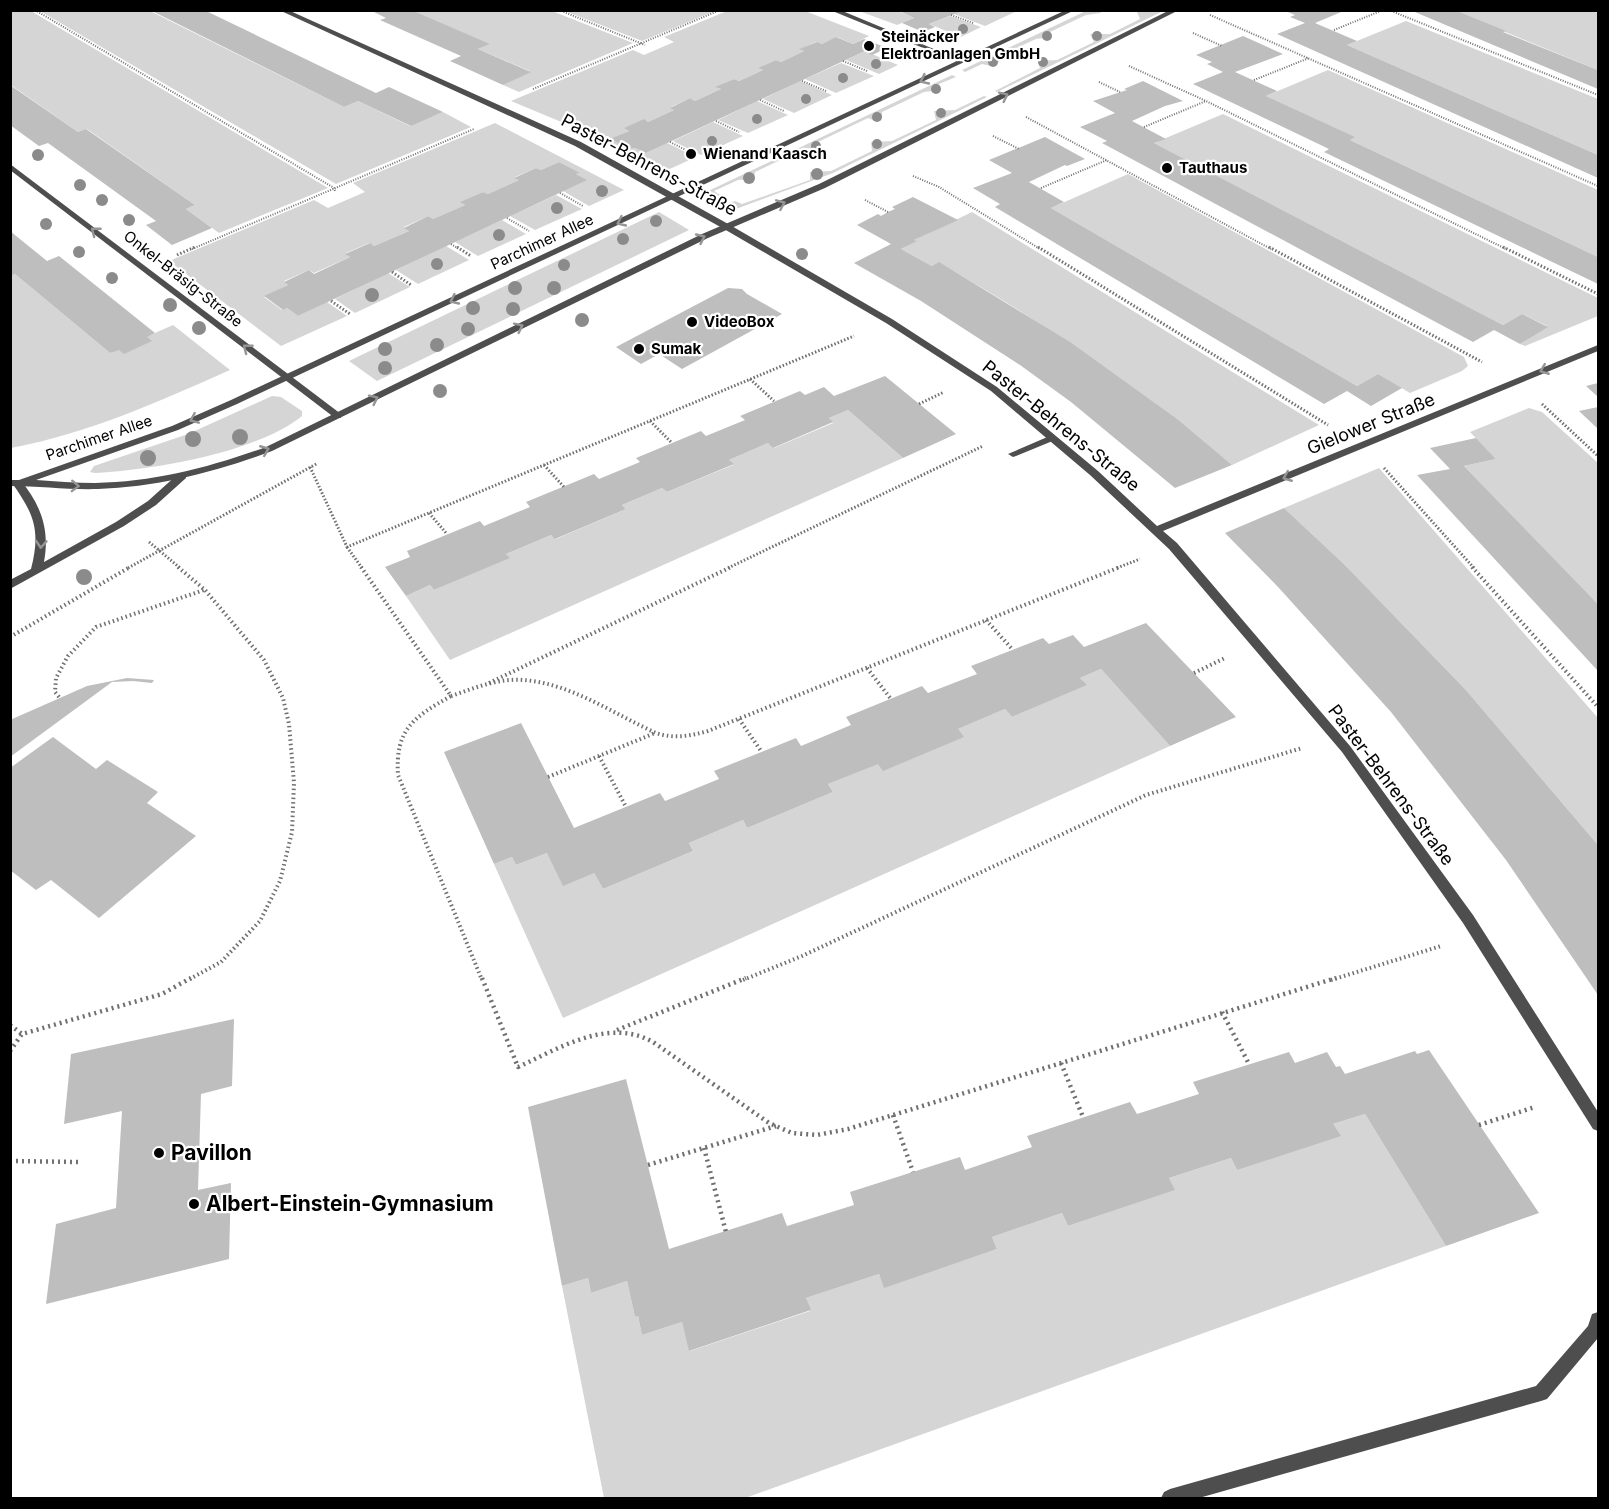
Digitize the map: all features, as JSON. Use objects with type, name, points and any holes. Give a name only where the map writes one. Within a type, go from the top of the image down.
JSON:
[{"type":"street","name":"Paster-Behrens-Straße","points":[[282,10],[578,144],[674,197],[889,321],[994,389],[1052,438],[1157,531],[1346,749],[1468,919],[1599,1124]]},
{"type":"street","points":[[833,10],[962,62]]},
{"type":"street","name":"Parchimer Allee","points":[[14,483],[175,428],[286,379],[1072,10]]},
{"type":"street","name":"Parchimer Allee","points":[[14,483],[98,486],[182,476],[269,449],[727,227],[822,186],[1176,10]]},
{"type":"street","name":"Onkel-Bräsig-Straße","points":[[10,165],[286,379],[338,416]]},
{"type":"street","name":"Gielower Straße","points":[[1157,531],[1599,348]]},
{"type":"street","points":[[1013,454],[1052,438]]},
{"type":"street","name":"Parchimer Allee","points":[[10,585],[120,524],[152,503],[182,476]]},
{"type":"street","points":[[14,483],[31,501],[40,521],[41,545],[36,571]]},
{"type":"street","points":[[1170,1498],[1541,1393],[1594,1331],[1599,1320]]},
{"type":"path","points":[[35,10],[334,190]]},
{"type":"path","points":[[559,10],[643,44]]},
{"type":"path","points":[[144,268],[334,190],[493,121],[508,113],[506,101],[720,10]]},
{"type":"path","points":[[1334,30],[1383,10]]},
{"type":"path","points":[[1389,10],[1599,95]]},
{"type":"path","points":[[1210,15],[1599,186]]},
{"type":"path","points":[[1191,33],[1222,46]]},
{"type":"path","points":[[1254,80],[1309,58]]},
{"type":"path","points":[[843,61],[872,73]]},
{"type":"path","points":[[1129,66],[1206,101],[1599,294]]},
{"type":"path","points":[[802,81],[829,92]]},
{"type":"path","points":[[1098,82],[1120,92]]},
{"type":"path","points":[[760,100],[787,112]]},
{"type":"path","points":[[1144,126],[1206,101]]},
{"type":"path","points":[[1018,113],[1517,381],[1599,456]]},
{"type":"path","points":[[716,121],[741,133]]},
{"type":"path","points":[[991,135],[1019,150]]},
{"type":"path","points":[[670,142],[702,158]]},
{"type":"path","points":[[1041,188],[1107,159]]},
{"type":"path","points":[[904,172],[939,187],[1362,446],[1599,707]]},
{"type":"path","points":[[560,193],[589,210]]},
{"type":"path","points":[[858,196],[888,212]]},
{"type":"path","points":[[507,218],[534,234]]},
{"type":"path","points":[[451,244],[477,260]]},
{"type":"path","points":[[392,272],[416,288]]},
{"type":"path","points":[[331,301],[353,316]]},
{"type":"path","points":[[347,547],[856,335]]},
{"type":"path","points":[[750,379],[774,401]]},
{"type":"path","points":[[919,404],[953,387]]},
{"type":"path","points":[[650,421],[672,443]]},
{"type":"path","points":[[991,442],[486,684],[451,696],[420,714],[402,734],[395,755],[398,775],[518,1067],[594,1035],[615,1031],[802,956],[1146,795],[1305,747]]},
{"type":"path","points":[[10,637],[169,544],[319,462]]},
{"type":"path","points":[[543,465],[564,487]]},
{"type":"path","points":[[310,467],[347,547],[451,696]]},
{"type":"path","points":[[429,513],[447,534]]},
{"type":"path","points":[[486,684],[522,680],[549,685],[656,733],[668,737],[684,738],[739,719],[1147,556]]},
{"type":"path","points":[[10,1051],[22,1034],[162,994],[221,962],[260,921],[279,881],[292,832],[294,783],[289,724],[283,698],[264,660],[205,590],[168,558]]},
{"type":"path","points":[[59,697],[55,692],[56,678],[68,656],[96,627],[205,590]]},
{"type":"path","points":[[986,620],[1013,650]]},
{"type":"path","points":[[1194,673],[1234,654]]},
{"type":"path","points":[[867,668],[891,699]]},
{"type":"path","points":[[739,719],[761,752]]},
{"type":"path","points":[[548,777],[656,733]]},
{"type":"path","points":[[599,756],[626,807]]},
{"type":"path","points":[[615,1031],[635,1033],[653,1042],[776,1126],[792,1133],[817,1135],[848,1129],[1441,946]]},
{"type":"path","points":[[1222,1012],[1249,1064]]},
{"type":"path","points":[[10,1025],[22,1034]]},
{"type":"path","points":[[1060,1063],[1083,1118]]},
{"type":"path","points":[[1479,1125],[1535,1107]]},
{"type":"path","points":[[893,1115],[913,1172]]},
{"type":"path","points":[[648,1165],[776,1126]]},
{"type":"path","points":[[704,1148],[726,1232]]},
{"type":"path","points":[[10,1161],[78,1162]]},
{"type":"shaded area","points":[[962,10],[1017,11],[985,26],[954,14]]},
{"type":"shaded area","points":[[1088,10],[1101,13],[1086,15],[1050,32],[1051,37],[1036,39],[997,57],[999,62],[991,66],[982,64],[965,72],[962,70]]},
{"type":"shaded area","points":[[1591,10],[1598,13],[1598,70],[1454,11]]},
{"type":"shaded area","points":[[10,11],[31,11],[328,188],[219,233],[186,209],[195,205],[87,129],[78,132],[11,85]]},
{"type":"shaded area","points":[[40,11],[150,11],[344,107],[358,101],[410,126],[443,112],[471,127],[336,184]]},
{"type":"shaded area","points":[[411,11],[552,11],[633,43],[519,92],[503,85],[530,71],[478,49],[489,44]]},
{"type":"shaded area","points":[[565,11],[715,11],[642,41]]},
{"type":"shaded area","points":[[727,11],[805,11],[869,36],[853,44],[837,37],[822,44],[816,42],[800,49],[804,51],[781,62],[776,60],[759,68],[763,70],[739,81],[734,79],[716,87],[721,89],[695,101],[690,98],[671,107],[674,110],[648,122],[643,120],[625,128],[629,131],[611,139],[630,149],[635,148],[646,153],[667,143],[696,157],[661,173],[571,126],[511,101],[633,50],[644,55],[674,42],[664,37]]},
{"type":"shaded area","points":[[859,11],[898,11],[914,18],[897,25]]},
{"type":"shaded area","points":[[1163,11],[995,91],[1040,68],[1038,61],[1057,60],[1094,42],[1090,34],[1110,34],[1140,19],[1137,12]]},
{"type":"shaded area","points":[[950,16],[981,27],[961,37],[929,24]]},
{"type":"shaded area","points":[[1406,21],[1598,99],[1598,155],[1347,45]]},
{"type":"shaded area","points":[[865,51],[898,65],[879,74],[846,60]]},
{"type":"shaded area","points":[[841,63],[874,76],[836,93],[805,79]]},
{"type":"shaded area","points":[[1328,70],[1598,190],[1598,257],[1350,140],[1354,137],[1266,96]]},
{"type":"shaded area","points":[[952,75],[956,77],[939,84],[940,90],[924,92],[882,112],[882,118],[875,121],[868,118],[818,142],[819,147],[803,149],[755,172],[754,179],[738,180],[714,191],[720,195],[714,198],[704,193]]},
{"type":"shaded area","points":[[800,81],[832,95],[794,113],[763,99]]},
{"type":"shaded area","points":[[984,96],[987,97],[833,173],[736,209],[727,204],[735,201],[742,204],[810,180],[810,172],[831,171],[872,151],[871,142],[892,141],[936,120],[934,111],[955,110]]},
{"type":"shaded area","points":[[757,101],[788,115],[748,133],[718,120]]},
{"type":"shaded area","points":[[1223,114],[1598,298],[1598,316],[1525,346],[1520,344],[1547,326],[1522,314],[1503,325],[1154,143]]},
{"type":"shaded area","points":[[713,122],[743,136],[701,155],[673,141]]},
{"type":"shaded area","points":[[495,123],[624,190],[589,206],[563,191],[586,180],[576,174],[579,173],[559,162],[541,170],[536,168],[515,177],[519,180],[488,194],[483,192],[461,202],[465,205],[433,219],[428,216],[404,227],[409,231],[374,246],[369,243],[346,253],[350,257],[314,273],[309,270],[284,281],[288,285],[264,297],[282,310],[287,308],[298,316],[327,302],[347,316],[281,346],[169,261],[314,200],[328,208],[365,192],[353,183]]},
{"type":"shaded area","points":[[1128,174],[1464,357],[1468,366],[1462,371],[1410,393],[1378,374],[1357,386],[1051,208]]},
{"type":"shaded area","points":[[556,195],[582,209],[535,230],[510,216]]},
{"type":"shaded area","points":[[659,212],[689,230],[377,381],[349,361]]},
{"type":"shaded area","points":[[972,212],[1319,425],[1232,465],[1126,383],[1053,332],[939,263],[932,266],[901,249],[916,241],[914,240]]},
{"type":"shaded area","points":[[502,220],[526,234],[478,256],[455,242]]},
{"type":"shaded area","points":[[446,246],[469,260],[418,284],[396,270]]},
{"type":"shaded area","points":[[388,273],[410,287],[355,313],[335,299]]},
{"type":"shaded area","points":[[15,274],[110,353],[173,325],[230,370],[150,405],[96,425],[11,448],[10,276]]},
{"type":"shaded area","points":[[272,396],[281,397],[302,411],[302,416],[282,429],[232,450],[145,468],[90,472],[94,466],[188,434]]},
{"type":"shaded area","points":[[1529,408],[1542,412],[1598,463],[1598,604],[1464,466],[1496,459],[1470,432]]},
{"type":"shaded area","points":[[848,410],[903,458],[450,660],[406,596],[430,585],[434,590],[509,558],[506,554],[551,535],[556,539],[626,509],[622,505],[662,488],[667,492],[733,465],[729,460],[768,443],[774,448],[833,423],[829,418]]},
{"type":"shaded area","points":[[1379,468],[1598,718],[1598,845],[1466,690],[1345,565],[1284,508]]},
{"type":"shaded area","points":[[1101,669],[1170,746],[563,1018],[494,864],[512,857],[516,865],[547,853],[594,873],[603,889],[693,851],[689,843],[743,820],[747,828],[833,792],[828,784],[1005,709],[1012,717],[1086,685],[1080,678]]},
{"type":"shaded area","points":[[1365,1114],[1446,1246],[745,1498],[604,1498],[562,1286],[588,1278],[591,1293],[627,1281],[635,1317],[638,1316],[642,1335],[682,1322],[690,1351],[810,1311],[806,1298],[879,1274],[884,1287],[997,1249],[992,1237],[1062,1213],[1068,1226],[1174,1190],[1169,1178],[1231,1158],[1237,1170],[1333,1124]]},
{"type":"building","points":[[150,10],[204,10],[376,93],[389,87],[443,112],[411,126],[358,101],[344,107]]},
{"type":"building","points":[[370,10],[411,10],[490,44],[478,49],[531,72],[503,85],[450,61],[461,56],[380,20],[386,18]]},
{"type":"building","points":[[897,10],[962,11],[929,24],[935,27],[923,32],[902,23],[914,18]]},
{"type":"building","points":[[1283,10],[1346,10],[1315,23],[1357,41],[1347,45],[1598,155],[1598,178],[1277,34],[1305,23],[1290,17],[1295,15]]},
{"type":"building","points":[[1410,10],[1454,10],[1506,31],[1503,32],[1598,70],[1598,89]]},
{"type":"building","points":[[1243,36],[1283,54],[1235,72],[1277,91],[1266,96],[1355,137],[1350,140],[1598,257],[1598,284],[1324,152],[1329,149],[1193,84],[1223,72],[1207,64],[1212,62],[1196,55]]},
{"type":"building","points":[[836,37],[853,44],[864,39],[887,48],[872,55],[865,51],[646,153],[635,148],[630,149],[610,139],[629,131],[624,128],[644,119],[648,122],[674,110],[670,108],[690,98],[695,101],[721,89],[715,87],[734,79],[739,81],[763,70],[758,68],[776,60],[781,62],[804,51],[799,49],[817,42],[822,44]]},
{"type":"building","points":[[1143,81],[1183,101],[1165,106],[1132,121],[1166,139],[1154,143],[1503,325],[1522,314],[1548,327],[1520,344],[1494,330],[1473,342],[1102,143],[1107,141],[1080,127],[1115,113],[1093,101],[1127,90],[1124,89]]},
{"type":"building","points":[[10,85],[78,132],[86,129],[195,205],[186,209],[212,228],[172,245],[146,225],[156,221],[48,143],[39,146],[10,125]]},
{"type":"building","points":[[1045,137],[1085,159],[1065,165],[1029,182],[1064,202],[1051,208],[1357,386],[1378,374],[1402,388],[1371,406],[1347,391],[1324,404],[995,207],[1000,204],[973,188],[1012,173],[989,160]]},
{"type":"building","points":[[559,162],[580,173],[576,174],[587,180],[298,316],[287,308],[283,310],[264,296],[288,285],[284,282],[309,270],[314,274],[350,257],[345,254],[370,243],[374,246],[409,231],[404,228],[428,216],[433,219],[465,205],[460,202],[483,192],[488,194],[519,180],[514,178],[536,168],[541,170]]},
{"type":"building","points":[[913,197],[958,220],[914,240],[917,241],[901,249],[932,266],[939,262],[1070,342],[1177,419],[1232,465],[1175,488],[1071,402],[1020,365],[921,301],[854,263],[891,244],[857,225],[878,214],[881,216],[895,209],[892,207]]},
{"type":"building","points":[[10,231],[47,261],[59,256],[155,333],[147,337],[152,341],[124,354],[119,350],[110,353],[15,274],[10,276]]},
{"type":"building","points":[[728,288],[742,289],[782,314],[682,369],[659,354],[641,364],[616,347]]},
{"type":"building","points":[[885,376],[956,434],[903,458],[848,410],[829,418],[833,422],[773,448],[768,443],[729,460],[734,464],[667,492],[662,488],[622,505],[626,509],[555,539],[551,535],[506,554],[510,558],[434,590],[430,585],[406,596],[385,567],[410,557],[407,551],[480,521],[484,526],[530,507],[526,502],[594,474],[599,479],[640,462],[636,458],[701,431],[706,436],[745,420],[740,416],[800,391],[805,395],[824,387],[834,396]]},
{"type":"building","points":[[1598,383],[1598,397],[1586,386]]},
{"type":"building","points":[[1598,407],[1598,429],[1579,411]]},
{"type":"building","points":[[1476,438],[1496,459],[1464,466],[1598,604],[1598,671],[1417,475],[1450,469],[1430,448]]},
{"type":"building","points":[[1284,508],[1345,565],[1466,690],[1598,845],[1598,995],[1506,860],[1391,712],[1279,588],[1225,533]]},
{"type":"building","points":[[1146,623],[1236,717],[1170,746],[1101,669],[1080,678],[1087,685],[1012,717],[1005,709],[958,729],[964,737],[883,771],[878,764],[828,784],[833,792],[747,828],[743,820],[689,843],[693,851],[603,889],[594,873],[563,886],[547,853],[516,865],[512,857],[494,864],[444,752],[521,723],[574,828],[660,793],[665,801],[719,779],[714,771],[796,738],[801,746],[851,725],[846,717],[922,686],[928,693],[977,674],[971,666],[1043,638],[1049,644],[1073,635],[1084,647]]},
{"type":"building","points":[[127,678],[154,680],[152,683],[112,682],[10,757],[10,720],[87,686]]},
{"type":"building","points":[[53,737],[96,769],[107,760],[158,792],[147,803],[196,836],[99,918],[51,880],[36,890],[10,870],[10,768]]},
{"type":"building","name":"Pavillon","points":[[234,1019],[232,1086],[201,1094],[198,1190],[231,1183],[229,1259],[46,1304],[56,1224],[116,1208],[122,1111],[64,1124],[71,1054]]},
{"type":"building","points":[[1429,1050],[1539,1213],[1446,1246],[1365,1114],[1333,1124],[1341,1136],[1237,1170],[1231,1158],[1169,1178],[1175,1190],[1068,1226],[1062,1213],[992,1237],[997,1249],[884,1288],[879,1274],[806,1298],[811,1310],[689,1351],[682,1322],[642,1335],[638,1316],[635,1317],[627,1281],[591,1293],[588,1278],[562,1286],[528,1107],[626,1079],[669,1249],[782,1213],[787,1226],[854,1205],[850,1192],[960,1157],[965,1170],[1032,1147],[1027,1136],[1130,1102],[1137,1114],[1199,1094],[1193,1082],[1289,1052],[1295,1063],[1327,1052],[1336,1067],[1340,1066],[1345,1074],[1415,1051],[1417,1054]]},
{"type":"place","name":"Steinäcker Elektroanlagen GmbH","points":[[869,46]]},
{"type":"place","name":"Wienand Kaasch","points":[[691,154]]},
{"type":"place","name":"Tauthaus","points":[[1167,168]]},
{"type":"place","name":"VideoBox","points":[[692,322]]},
{"type":"place","name":"Sumak","points":[[639,349]]},
{"type":"place","name":"Pavillon","points":[[159,1153]]},
{"type":"place","name":"Albert-Einstein-Gymnasium","points":[[194,1204]]}]
